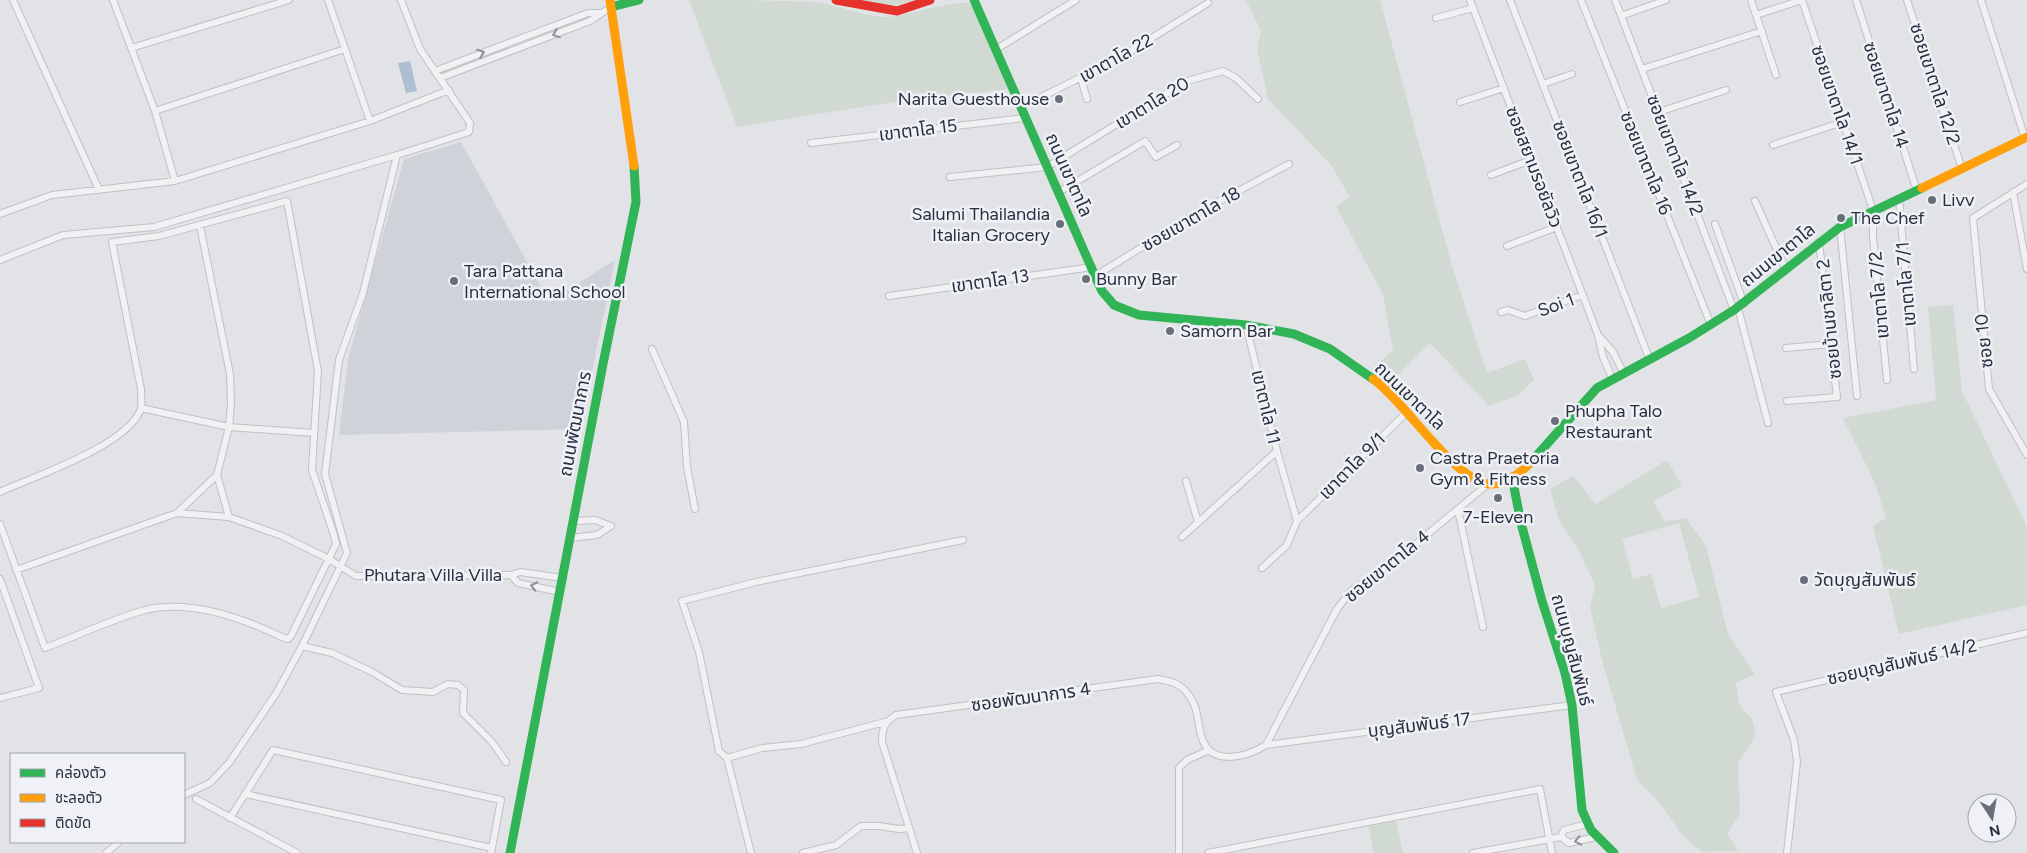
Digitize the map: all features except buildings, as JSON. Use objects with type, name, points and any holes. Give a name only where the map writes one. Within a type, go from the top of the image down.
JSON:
[{"type":"street","points":[[13,0],[99,190]]},
{"type":"street","points":[[113,0],[154,111],[175,181]]},
{"type":"street","points":[[131,48],[289,0]]},
{"type":"street","points":[[328,0],[370,121]]},
{"type":"street","points":[[0,260],[63,235],[154,227],[462,136],[469,132],[470,123],[420,48],[401,0]]},
{"type":"street","points":[[440,78],[590,21],[610,4],[639,0]]},
{"type":"street","points":[[836,0],[897,11],[930,0]]},
{"type":"street","name":"ถนนเขาตาโล","points":[[974,0],[1093,272],[1102,291],[1114,305],[1139,316],[1246,325],[1294,334],[1330,349],[1379,383],[1462,471],[1488,484],[1500,482],[1528,465],[1597,388],[1622,372],[1711,325],[1739,307],[1840,227],[2026,137]]},
{"type":"street","points":[[996,50],[1076,0]]},
{"type":"street","name":"ซอยสยามรอยัลวิว","points":[[1470,0],[1598,335]]},
{"type":"street","name":"ซอยเขาตาโล 16/1","points":[[1510,0],[1649,358]]},
{"type":"street","name":"ซอยเขาตาโล 16","points":[[1581,0],[1711,325]]},
{"type":"street","name":"ซอยเขาตาโล 14/2","points":[[1615,0],[1739,307]]},
{"type":"street","points":[[1621,16],[1666,0]]},
{"type":"street","points":[[1751,0],[1776,75]]},
{"type":"street","points":[[1756,15],[1802,0]]},
{"type":"street","name":"ซอยเขาตาโล 14/1","points":[[1802,0],[1873,210]]},
{"type":"street","name":"ซอยเขาตาโล 14","points":[[1856,0],[1917,191]]},
{"type":"street","name":"ซอยเขาตาโล 12/2","points":[[1907,0],[1962,169]]},
{"type":"street","points":[[1981,0],[2026,137]]},
{"type":"street","name":"เขาตาโล 22","points":[[1021,107],[1118,59],[1208,3]]},
{"type":"street","name":"ถนนพัฒนาการ","points":[[510,853],[636,202],[635,176],[610,4]]},
{"type":"street","points":[[1436,18],[1473,8]]},
{"type":"street","points":[[435,71],[588,13],[600,13]]},
{"type":"street","points":[[1642,69],[1762,31]]},
{"type":"street","points":[[154,111],[345,49]]},
{"type":"street","name":"เขาตาโล 20","points":[[1047,168],[1186,80],[1223,71],[1236,78],[1258,99]]},
{"type":"street","points":[[1543,84],[1572,74]]},
{"type":"street","points":[[1081,78],[1087,99]]},
{"type":"street","points":[[1460,102],[1504,88]]},
{"type":"street","points":[[0,214],[52,195],[175,181],[370,121],[449,90]]},
{"type":"street","points":[[1659,112],[1726,90]]},
{"type":"street","name":"เขาตาโล 15","points":[[811,143],[1025,118]]},
{"type":"street","points":[[1773,145],[1843,122]]},
{"type":"street","points":[[1059,192],[1144,141],[1156,157],[1177,145]]},
{"type":"street","points":[[185,795],[210,783],[230,763],[277,692],[302,646],[347,553],[325,474],[339,360],[363,293],[397,155]]},
{"type":"street","points":[[1491,175],[1531,160]]},
{"type":"street","name":"ซอยเขาตาโล 18","points":[[1093,272],[1289,164]]},
{"type":"street","points":[[950,177],[1047,168]]},
{"type":"street","points":[[2027,184],[2013,192],[2027,269]]},
{"type":"street","name":"ซอย 10","points":[[2013,192],[1973,218],[1989,389],[2027,455]]},
{"type":"street","name":"เขาตาโล 7/1","points":[[1899,199],[1914,369]]},
{"type":"street","points":[[0,492],[108,444],[129,427],[141,408],[141,390],[112,242],[159,236],[287,201],[318,371],[312,470],[336,544],[288,639],[256,625],[190,607],[146,610],[45,648],[0,524]]},
{"type":"street","points":[[1755,201],[1786,270]]},
{"type":"street","name":"เขาตาโล 7/2","points":[[1873,210],[1887,380]]},
{"type":"street","points":[[1715,224],[1739,307],[1768,423]]},
{"type":"street","points":[[200,226],[230,374],[229,427],[217,475],[229,517]]},
{"type":"street","points":[[1507,246],[1557,227]]},
{"type":"street","points":[[1840,227],[1857,396]]},
{"type":"street","name":"ซอยบ้านชาลิตา 2","points":[[1787,401],[1837,397],[1820,242]]},
{"type":"street","name":"เขาตาโล 13","points":[[889,296],[1093,272]]},
{"type":"street","name":"Soi 1","points":[[1501,312],[1508,310],[1525,316],[1582,295]]},
{"type":"street","name":"เขาตาโล 11","points":[[1182,537],[1277,451],[1246,325]]},
{"type":"street","points":[[1598,335],[1613,352],[1622,372]]},
{"type":"street","points":[[1598,335],[1603,357],[1612,378]]},
{"type":"street","points":[[1786,348],[1832,344]]},
{"type":"street","points":[[652,350],[684,422],[687,467],[695,509]]},
{"type":"street","points":[[141,408],[229,427],[314,433]]},
{"type":"street","name":"เขาตาโล 9/1","points":[[1297,521],[1407,412]]},
{"type":"street","points":[[1262,568],[1287,545],[1297,521],[1277,451]]},
{"type":"street","points":[[16,570],[177,513],[217,475]]},
{"type":"street","name":"ถนนบุญสัมพันธ์","points":[[1512,476],[1526,540],[1542,601],[1565,673],[1572,705],[1579,796],[1587,824],[1596,837],[1614,853]]},
{"type":"street","points":[[1186,481],[1198,522]]},
{"type":"street","name":"ซอยเขาตาโล 4","points":[[1266,745],[1337,609],[1351,591],[1400,557],[1488,484]]},
{"type":"street","points":[[1458,510],[1483,627]]},
{"type":"street","name":"Phutara Villa Villa","points":[[177,513],[229,517],[282,536],[329,559],[356,576],[511,576],[520,572],[563,578]]},
{"type":"street","points":[[570,538],[596,535],[611,526],[595,520],[574,521]]},
{"type":"street","points":[[751,853],[727,758],[719,751],[699,652],[682,601],[756,582],[963,540]]},
{"type":"street","name":"Phutara Villa Villa","points":[[511,576],[518,583],[560,592]]},
{"type":"street","points":[[0,579],[38,688],[0,698]]},
{"type":"street","name":"ซอยบุญสัมพันธ์ 14/2","points":[[1787,853],[1797,762],[1794,740],[1776,692],[2027,632]]},
{"type":"street","points":[[302,646],[332,653],[372,672],[402,690],[432,692],[448,684],[458,684],[464,690],[463,713],[492,742],[506,762]]},
{"type":"street","name":"ซอยพัฒนาการ 4","points":[[727,758],[762,748],[801,744],[885,722],[896,715],[1158,679],[1176,682],[1188,694],[1198,713],[1201,736],[1210,750]]},
{"type":"street","name":"บุญสัมพันธ์ 17","points":[[1266,745],[1572,705]]},
{"type":"street","points":[[885,722],[882,729],[882,742],[917,853]]},
{"type":"street","points":[[1179,853],[1178,768],[1187,760],[1210,750],[1218,755],[1233,758],[1253,753],[1266,745]]},
{"type":"street","points":[[230,818],[245,794],[273,750],[501,800],[491,850],[245,794]]},
{"type":"street","points":[[1208,853],[1540,789],[1552,853]]},
{"type":"street","points":[[196,799],[297,853]]},
{"type":"street","points":[[1561,837],[1564,830],[1587,824]]},
{"type":"street","points":[[803,853],[836,845],[861,826],[909,828]]},
{"type":"street","points":[[1561,837],[1569,844],[1596,837]]},
{"type":"street","points":[[1473,853],[1561,837]]},
{"type":"street","points":[[106,853],[118,843]]},
{"type":"shaded area","points":[[689,0],[815,2],[869,15],[886,17],[953,4],[968,3],[979,18],[1008,89],[881,104],[737,127]]},
{"type":"shaded area","points":[[859,0],[914,0],[895,6]]},
{"type":"shaded area","points":[[1246,0],[1380,0],[1452,266],[1487,373],[1525,359],[1534,380],[1518,395],[1489,406],[1430,343],[1389,384],[1374,366],[1393,351],[1383,295],[1336,206],[1350,197],[1331,165],[1268,99],[1257,48],[1261,31]]},
{"type":"shaded area","name":"Tara Pattana International School","points":[[461,142],[549,302],[615,260],[580,429],[339,435],[348,359],[404,159]]},
{"type":"shaded area","points":[[1953,305],[1962,391],[2027,527],[2027,605],[1899,634],[1873,526],[1886,518],[1875,483],[1843,418],[1936,400],[1928,307]]},
{"type":"shaded area","points":[[1667,460],[1682,486],[1653,501],[1665,522],[1686,518],[1706,546],[1728,634],[1755,674],[1736,683],[1739,704],[1752,719],[1756,735],[1738,763],[1740,813],[1727,834],[1738,851],[1702,852],[1682,835],[1659,802],[1637,780],[1602,660],[1590,607],[1595,585],[1579,551],[1559,520],[1550,489],[1573,476],[1596,504]],"holes":[[[1679,523],[1699,597],[1661,608],[1651,574],[1633,579],[1622,539]]]},
{"type":"shaded area","points":[[1396,820],[1403,853],[1374,853],[1368,825]]},
{"type":"water","points":[[410,61],[417,91],[406,93],[398,63]]},
{"type":"traffic: fast","points":[[611,7],[639,0]]},
{"type":"traffic: fast","points":[[974,0],[1095,276],[1102,291],[1114,305],[1139,315],[1246,325],[1294,334],[1330,349],[1373,379]]},
{"type":"traffic: fast","points":[[510,853],[603,364],[636,202],[634,166]]},
{"type":"traffic: fast","points":[[1530,463],[1597,388],[1689,338],[1734,310],[1840,227],[1922,188]]},
{"type":"traffic: fast","points":[[1512,477],[1521,523],[1542,601],[1565,673],[1572,705],[1582,810],[1591,830],[1614,853]]},
{"type":"traffic: slow","points":[[610,0],[634,166]]},
{"type":"traffic: slow","points":[[1922,188],[2027,137]]},
{"type":"traffic: slow","points":[[1373,379],[1385,389],[1461,470],[1476,480],[1490,484],[1501,483],[1517,474],[1530,463]]},
{"type":"traffic: jam","points":[[836,0],[897,11],[930,0]]},
{"type":"place","name":"Narita Guesthouse","points":[[1059,99]]},
{"type":"place","name":"Livv","points":[[1932,200]]},
{"type":"place","name":"The Chef","points":[[1841,218]]},
{"type":"place","name":"Salumi Thailandia Italian Grocery","points":[[1060,224]]},
{"type":"place","name":"Bunny Bar","points":[[1086,279]]},
{"type":"place","name":"Tara Pattana International School","points":[[454,281]]},
{"type":"place","name":"Samorn Bar","points":[[1170,331]]},
{"type":"place","name":"Phupha Talo Restaurant","points":[[1555,421]]},
{"type":"place","name":"Castra Praetoria Gym & Fitness","points":[[1420,468]]},
{"type":"place","name":"7-Eleven","points":[[1498,498]]},
{"type":"place","name":"วัดบุญสัมพันธ์","points":[[1804,580]]}]
